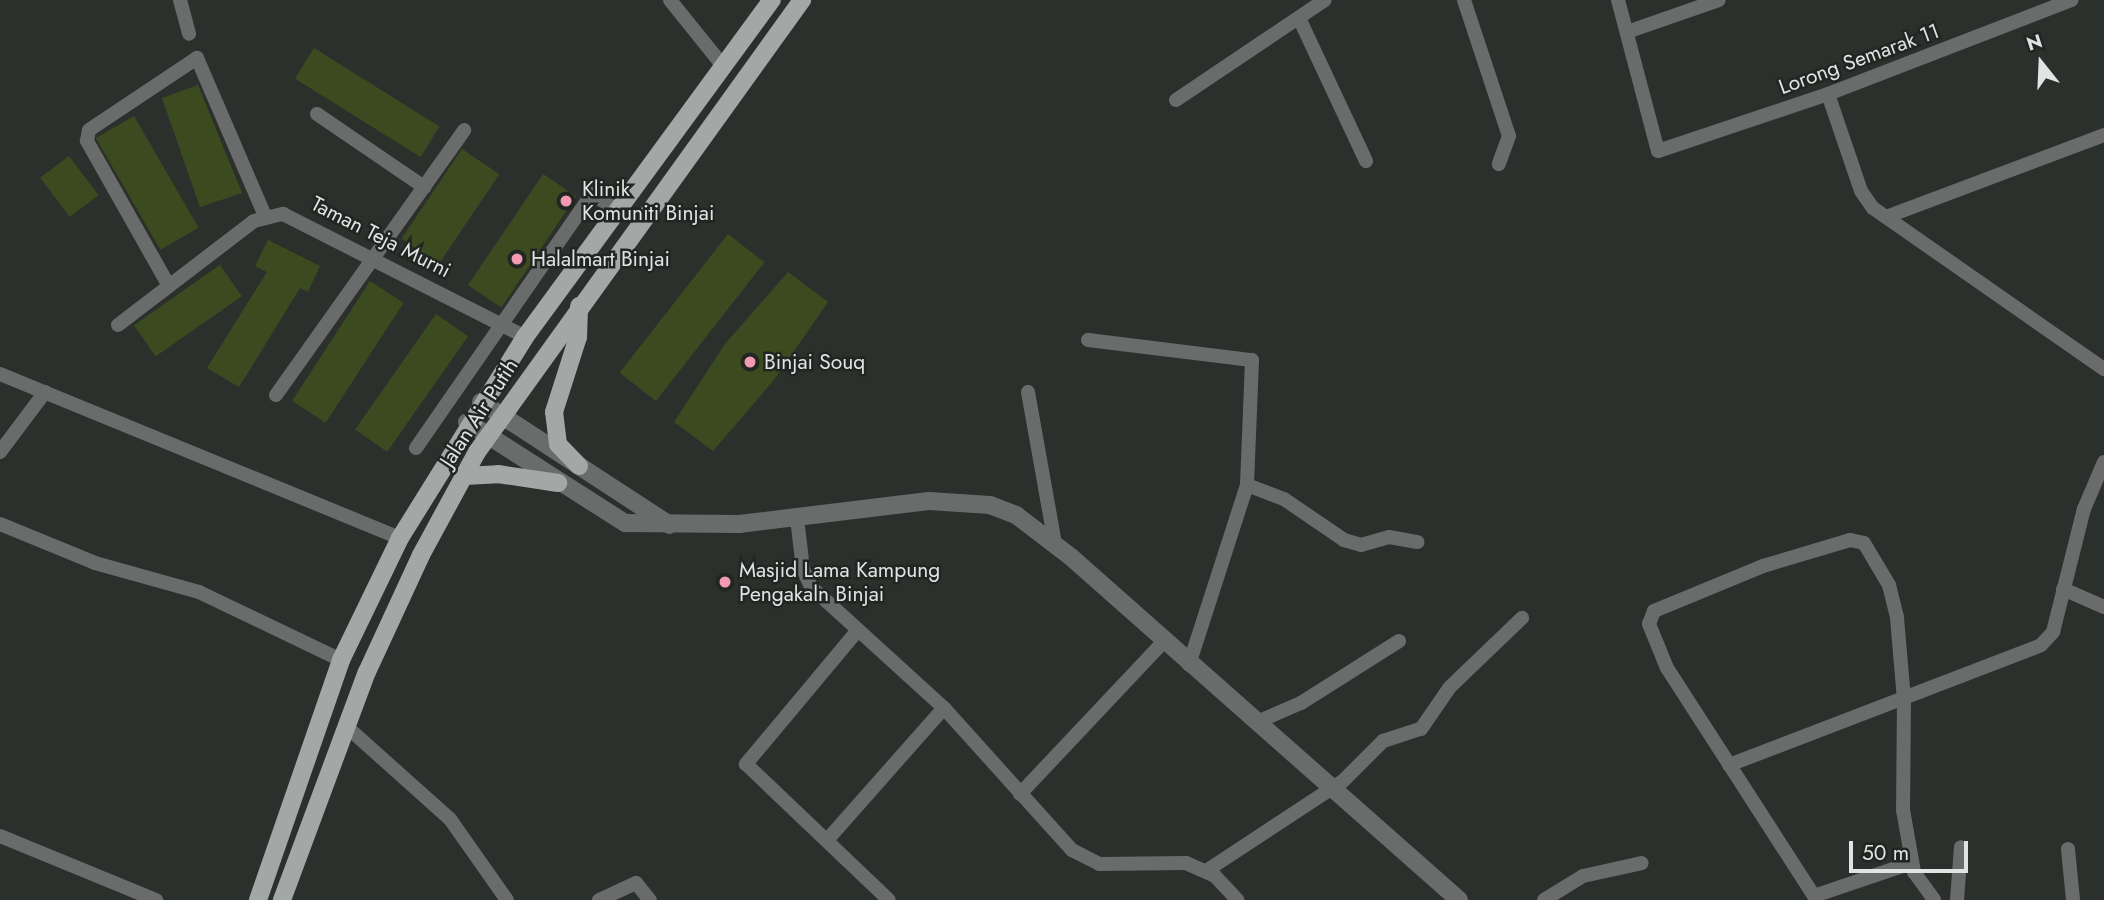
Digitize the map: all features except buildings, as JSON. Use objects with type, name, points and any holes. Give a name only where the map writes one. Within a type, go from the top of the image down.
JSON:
[{"type":"main road","name":"Jalan Air Putih","points":[[258,900],[341,660],[400,538],[467,422],[525,337],[772,0]]},
{"type":"main road","name":"Jalan Air Putih","points":[[282,900],[346,727],[421,555],[464,476],[488,436],[579,306],[803,0]]},
{"type":"main road","points":[[579,306],[578,337],[554,412],[558,444],[579,466]]},
{"type":"main road","points":[[464,476],[498,474],[558,483]]},
{"type":"street","points":[[180,0],[189,34]]},
{"type":"street","points":[[670,0],[723,66]]},
{"type":"street","points":[[1176,100],[1325,0]]},
{"type":"street","points":[[1464,0],[1508,136],[1499,164]]},
{"type":"street","points":[[1618,0],[1627,32],[1719,0]]},
{"type":"street","name":"Lorong Semarak 11","points":[[1627,32],[1658,151],[1828,94],[2072,0]]},
{"type":"street","points":[[1298,18],[1366,161]]},
{"type":"street","points":[[118,325],[265,216],[197,58],[87,133],[169,286]]},
{"type":"street","points":[[1828,94],[1861,191],[1886,217],[2104,369]]},
{"type":"street","points":[[317,114],[424,187]]},
{"type":"street","points":[[276,396],[464,130]]},
{"type":"street","points":[[1886,217],[2104,135]]},
{"type":"street","points":[[416,448],[592,194],[617,210]]},
{"type":"street","name":"Taman Teja Murni","points":[[265,216],[295,217],[525,337]]},
{"type":"street","points":[[1088,340],[1252,360],[1247,485],[1189,666]]},
{"type":"street","points":[[0,374],[400,538]]},
{"type":"street","points":[[0,452],[45,392]]},
{"type":"street","points":[[1028,393],[1055,543]]},
{"type":"street","points":[[481,402],[670,526]]},
{"type":"street","points":[[467,422],[558,483],[625,523],[670,526],[797,519],[962,500],[1016,515],[1055,543],[1165,640],[1189,666],[1257,722],[1459,900]]},
{"type":"street","points":[[1729,765],[2034,650],[2053,632],[2084,509],[2103,465]]},
{"type":"street","points":[[1247,485],[1284,499],[1344,540],[1361,545],[1389,537],[1418,541]]},
{"type":"street","points":[[797,519],[806,578],[858,630],[944,708],[1072,850],[1093,862],[1161,859],[1206,871],[1237,900]]},
{"type":"street","points":[[0,524],[96,563],[199,592],[341,660]]},
{"type":"street","points":[[1911,863],[1814,895],[1667,668],[1650,620],[1677,598],[1751,570],[1843,542],[1864,543],[1889,585],[1904,699],[1901,786],[1911,863],[1934,900]]},
{"type":"street","points":[[2063,589],[2104,607]]},
{"type":"street","points":[[1206,871],[1332,789],[1383,741],[1421,729],[1450,687],[1522,618]]},
{"type":"street","points":[[858,630],[747,757],[750,773],[828,839],[888,900]]},
{"type":"street","points":[[1020,794],[1165,640]]},
{"type":"street","points":[[1257,722],[1301,703],[1399,641]]},
{"type":"street","points":[[828,839],[944,708]]},
{"type":"street","points":[[346,727],[450,820],[507,900]]},
{"type":"street","points":[[0,836],[156,900]]},
{"type":"street","points":[[1957,900],[1961,847]]},
{"type":"street","points":[[2068,849],[2073,900]]},
{"type":"street","points":[[1544,900],[1583,876],[1642,863]]},
{"type":"street","points":[[599,900],[635,883],[650,900]]},
{"type":"place","name":"Klinik Komuniti Binjai","points":[[566,201]]},
{"type":"place","name":"Halalmart Binjai","points":[[517,259]]},
{"type":"place","name":"Binjai Souq","points":[[750,362]]},
{"type":"place","name":"Masjid Lama Kampung Pengakaln Binjai","points":[[725,582]]}]
